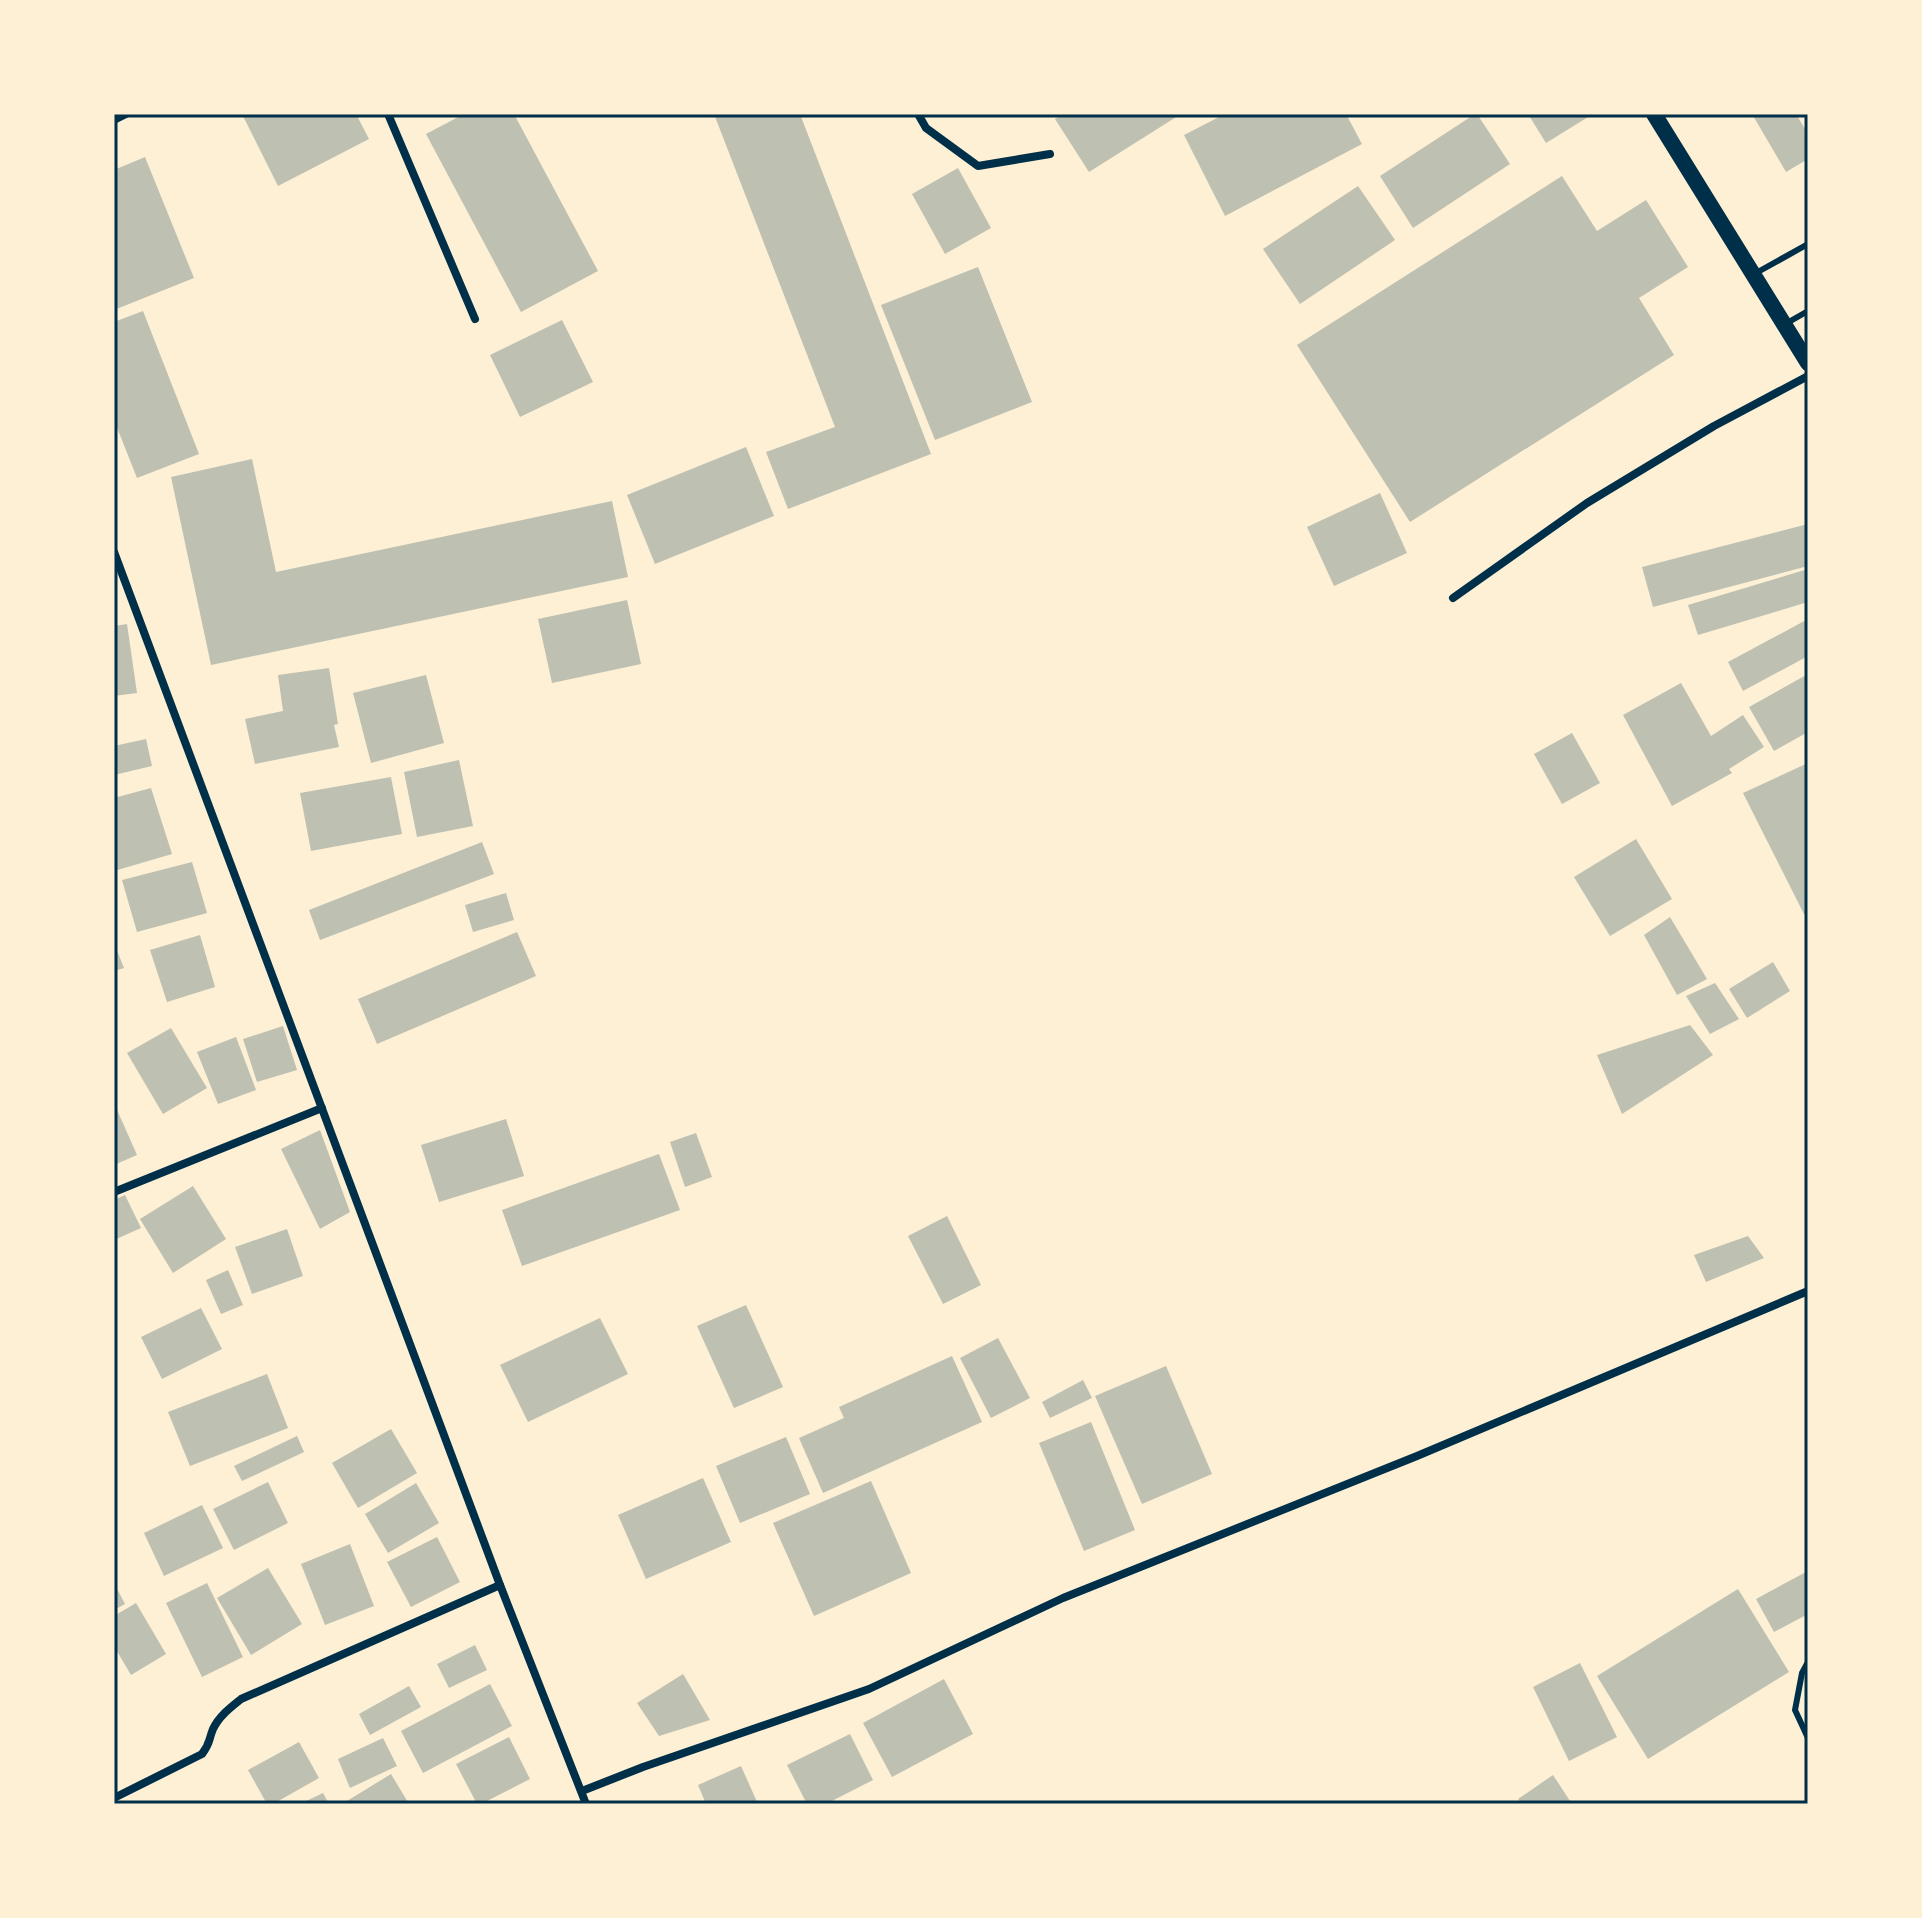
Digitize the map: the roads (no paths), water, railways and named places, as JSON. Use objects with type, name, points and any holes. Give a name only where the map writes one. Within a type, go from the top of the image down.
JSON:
[{"type":"main road","points":[[1654,114],[1808,363]]},
{"type":"street","points":[[114,120],[126,114]]},
{"type":"street","points":[[388,114],[475,319]]},
{"type":"street","points":[[918,114],[926,128],[978,166],[1050,154]]},
{"type":"street","points":[[1453,598],[1587,503],[1714,426],[1808,376]]},
{"type":"street","points":[[114,552],[500,1585],[586,1804]]},
{"type":"street","points":[[114,1192],[322,1108]]},
{"type":"street","points":[[582,1791],[869,1689],[1063,1598],[1417,1456],[1808,1291]]},
{"type":"street","points":[[114,1798],[202,1754],[210,1744],[213,1729],[219,1720],[241,1699],[500,1585]]},
{"type":"lane","points":[[1753,274],[1808,244]]},
{"type":"lane","points":[[1784,325],[1808,311]]},
{"type":"lane","points":[[1808,1662],[1802,1673],[1795,1710],[1808,1738]]}]
